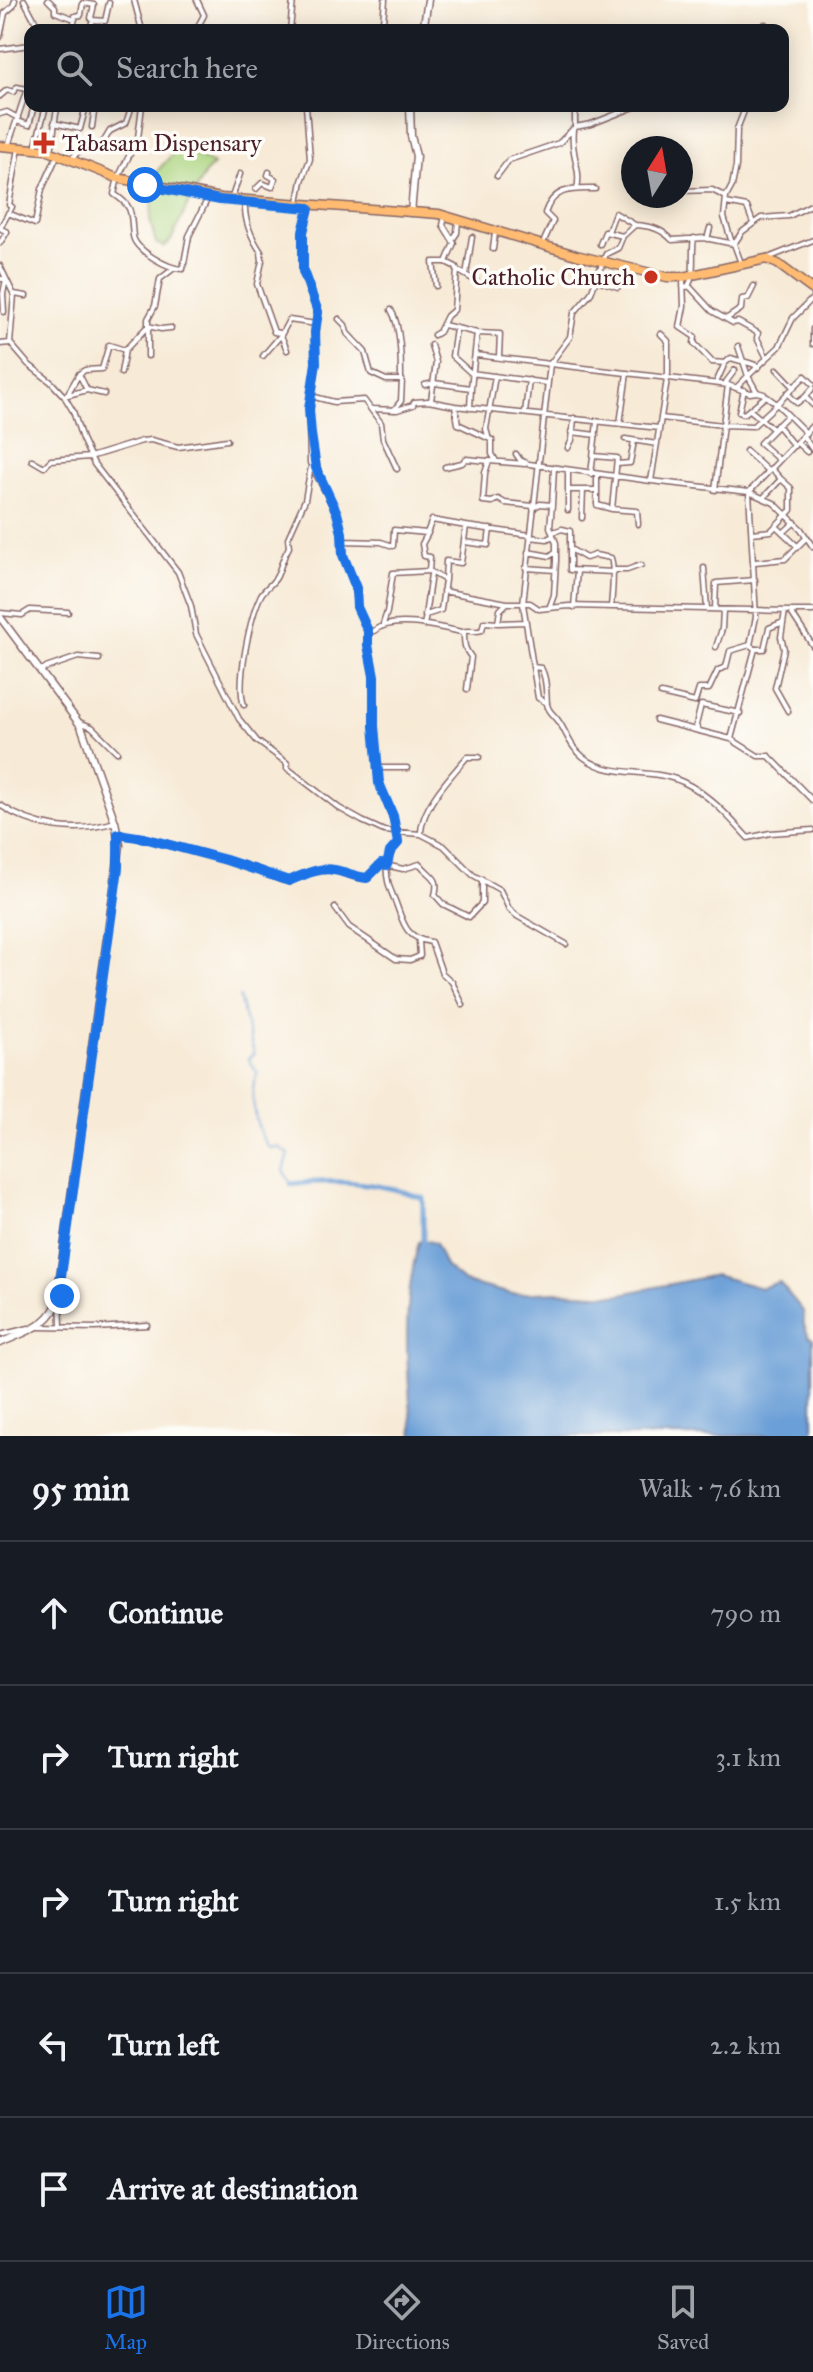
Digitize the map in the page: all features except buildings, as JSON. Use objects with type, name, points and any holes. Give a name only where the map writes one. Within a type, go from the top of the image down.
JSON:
[{"type":"main road","points":[[3,147],[35,148],[55,153],[118,179]]},
{"type":"main road","points":[[3,147],[55,153],[118,179],[208,198],[450,217],[542,245],[686,281],[741,263],[766,259],[778,264],[813,290]]},
{"type":"main road","points":[[195,195],[310,207]]},
{"type":"street","points":[[0,37],[5,13],[15,0]]},
{"type":"street","points":[[24,0],[37,24]]},
{"type":"street","points":[[48,0],[55,7],[55,12],[75,19]]},
{"type":"street","points":[[134,0],[140,24]]},
{"type":"street","points":[[197,0],[204,18],[200,24]]},
{"type":"street","points":[[291,24],[293,0]]},
{"type":"street","points":[[385,0],[383,21],[387,24]]},
{"type":"street","points":[[424,24],[428,0]]},
{"type":"street","points":[[81,15],[84,1],[94,5],[91,24]]},
{"type":"street","points":[[74,24],[76,14],[105,21],[109,3]]},
{"type":"street","points":[[0,49],[24,46]]},
{"type":"street","points":[[0,90],[13,92],[17,87],[24,88]]},
{"type":"street","points":[[0,96],[7,90]]},
{"type":"street","points":[[3,147],[24,103]]},
{"type":"street","points":[[0,114],[7,112],[29,125],[32,112]]},
{"type":"street","points":[[35,148],[44,112]]},
{"type":"street","points":[[8,213],[35,224],[42,189],[55,153],[57,112]]},
{"type":"street","points":[[54,123],[80,129],[84,112]]},
{"type":"street","points":[[92,127],[93,112]]},
{"type":"street","points":[[71,159],[82,148],[94,150],[101,146],[110,131],[126,123],[130,112]]},
{"type":"street","points":[[141,112],[138,138],[118,179],[114,195],[131,209],[133,240],[149,256],[175,269]]},
{"type":"street","points":[[298,205],[310,159],[306,112]]},
{"type":"street","points":[[410,112],[416,156],[412,212]]},
{"type":"street","points":[[575,112],[571,153],[580,178],[577,189]]},
{"type":"street","points":[[497,176],[509,160],[559,143],[574,127],[586,126],[622,112]]},
{"type":"street","points":[[741,263],[725,224],[726,200],[736,166],[737,129],[744,112]]},
{"type":"street","points":[[0,243],[7,232],[0,228],[12,207],[9,205],[19,148]]},
{"type":"street","points":[[268,203],[275,179],[268,175],[269,172]]},
{"type":"street","points":[[231,199],[240,174]]},
{"type":"street","points":[[256,189],[262,183],[272,187]]},
{"type":"street","points":[[542,245],[553,221],[545,214],[547,206],[562,190],[595,189]]},
{"type":"street","points":[[693,191],[712,190],[726,200],[747,207],[753,223]]},
{"type":"street","points":[[148,356],[148,326],[160,279],[164,273],[183,269],[189,236],[208,198]]},
{"type":"street","points":[[0,201],[9,205]]},
{"type":"street","points":[[245,203],[245,218],[252,241],[261,252],[258,288],[274,332],[281,335],[287,350]]},
{"type":"street","points":[[734,244],[753,223],[768,216],[789,216],[813,204]]},
{"type":"street","points":[[244,705],[241,678],[250,626],[260,598],[277,577],[280,562],[289,548],[288,538],[305,500],[311,466],[311,396],[318,312],[303,271],[303,232],[310,207]]},
{"type":"street","points":[[608,232],[615,213],[635,225],[654,227],[672,240],[694,238],[734,244]]},
{"type":"street","points":[[446,262],[457,233],[450,217],[443,225],[447,235],[453,239]]},
{"type":"street","points":[[547,703],[538,698],[523,604],[550,364],[570,337],[577,307],[591,293],[602,261],[618,248],[623,236],[635,225]]},
{"type":"street","points":[[707,239],[710,228]]},
{"type":"street","points":[[493,249],[495,231]]},
{"type":"street","points":[[600,244],[604,232],[623,236]]},
{"type":"street","points":[[466,275],[472,237]]},
{"type":"street","points":[[694,238],[680,327],[695,337],[694,343],[712,362],[725,363]]},
{"type":"street","points":[[766,259],[813,240]]},
{"type":"street","points":[[436,286],[433,262],[446,262],[476,281]]},
{"type":"street","points":[[0,266],[4,312]]},
{"type":"street","points":[[434,335],[454,310],[457,270]]},
{"type":"street","points":[[3,279],[14,294],[10,343],[28,364],[66,396],[90,457],[178,572],[191,606],[196,634],[227,700],[250,734],[287,763],[287,768],[339,808],[378,829],[421,834],[444,846],[473,875],[500,890],[509,909],[517,916],[566,944]]},
{"type":"street","points":[[597,280],[618,287]]},
{"type":"street","points":[[686,281],[712,311],[758,333],[757,338],[767,358]]},
{"type":"street","points":[[726,319],[741,309],[742,299],[748,298],[754,286]]},
{"type":"street","points":[[14,294],[26,296]]},
{"type":"street","points":[[736,388],[783,342],[793,318],[813,298]]},
{"type":"street","points":[[391,310],[403,360],[401,400],[394,410]]},
{"type":"street","points":[[339,319],[345,325],[346,332],[365,352],[371,373],[386,380],[401,379]]},
{"type":"street","points":[[263,356],[289,320],[316,324]]},
{"type":"street","points":[[444,325],[501,335],[499,356]]},
{"type":"street","points":[[148,326],[171,328]]},
{"type":"street","points":[[121,373],[125,350],[148,326]]},
{"type":"street","points":[[456,329],[452,356],[474,374],[548,383]]},
{"type":"street","points":[[813,329],[813,344]]},
{"type":"street","points":[[470,408],[477,333]]},
{"type":"street","points":[[651,481],[668,378],[668,341],[661,334]]},
{"type":"street","points":[[0,344],[10,343]]},
{"type":"street","points":[[66,396],[79,374],[85,370],[102,369],[109,345],[125,350]]},
{"type":"street","points":[[431,345],[436,362],[431,401]]},
{"type":"street","points":[[738,346],[742,362],[757,392]]},
{"type":"street","points":[[476,355],[728,385],[764,394]]},
{"type":"street","points":[[716,384],[725,363],[731,358],[749,361],[759,367]]},
{"type":"street","points":[[777,369],[793,386]]},
{"type":"street","points":[[715,490],[726,381],[735,370]]},
{"type":"street","points":[[620,424],[627,373]]},
{"type":"street","points":[[79,374],[87,390]]},
{"type":"street","points":[[493,461],[492,440],[486,429],[495,376]]},
{"type":"street","points":[[661,418],[750,427],[805,376],[813,386],[797,403],[787,393]]},
{"type":"street","points":[[524,414],[529,380]]},
{"type":"street","points":[[425,385],[434,383],[471,388]]},
{"type":"street","points":[[66,396],[87,390],[104,394]]},
{"type":"street","points":[[739,412],[744,390]]},
{"type":"street","points":[[311,396],[334,402],[361,399],[381,423],[383,439],[397,469]]},
{"type":"street","points":[[725,410],[744,414],[766,396],[788,415],[804,435],[810,451]]},
{"type":"street","points":[[805,397],[813,405]]},
{"type":"street","points":[[372,409],[394,410],[413,405],[414,402],[431,401],[490,411],[660,428]]},
{"type":"street","points":[[455,406],[458,424],[476,434],[488,436]]},
{"type":"street","points":[[750,410],[810,451]]},
{"type":"street","points":[[779,460],[760,443],[788,415]]},
{"type":"street","points":[[568,448],[574,418]]},
{"type":"street","points":[[591,474],[597,422]]},
{"type":"street","points":[[750,645],[756,610],[749,492],[813,425]]},
{"type":"street","points":[[572,432],[596,435]]},
{"type":"street","points":[[311,434],[316,468],[325,489]]},
{"type":"street","points":[[625,439],[657,444]]},
{"type":"street","points":[[32,460],[44,467],[55,460],[90,457],[142,441],[151,440],[178,447],[227,440]]},
{"type":"street","points":[[617,464],[630,463],[634,441]]},
{"type":"street","points":[[746,451],[791,488],[791,510],[787,515],[771,531],[752,533]]},
{"type":"street","points":[[516,454],[529,464]]},
{"type":"street","points":[[594,456],[617,458],[612,509]]},
{"type":"street","points":[[445,467],[466,459],[493,461],[749,492],[764,497],[787,515],[812,545]]},
{"type":"street","points":[[493,461],[485,469],[483,501],[498,499],[533,507],[541,503],[552,505]]},
{"type":"street","points":[[311,466],[334,506],[342,533],[343,555],[356,588],[357,607],[368,631],[374,676],[374,726],[380,790],[391,812],[398,843],[390,852],[387,865],[388,888],[398,916],[419,940],[420,956],[410,960],[396,959],[349,927],[335,908]]},
{"type":"street","points":[[550,607],[554,595],[556,543],[550,527],[554,468]]},
{"type":"street","points":[[568,470],[568,510]]},
{"type":"street","points":[[597,475],[598,506],[637,511],[638,524]]},
{"type":"street","points":[[764,497],[781,479]]},
{"type":"street","points":[[582,518],[583,490]]},
{"type":"street","points":[[554,497],[597,490]]},
{"type":"street","points":[[424,625],[430,557],[424,556],[422,547],[432,520],[546,539],[569,530],[570,570],[614,571],[641,565]]},
{"type":"street","points":[[783,533],[795,522]]},
{"type":"street","points":[[425,616],[440,612],[446,562],[461,563],[466,526]]},
{"type":"street","points":[[776,526],[797,546]]},
{"type":"street","points":[[464,542],[488,545],[490,529]]},
{"type":"street","points":[[343,541],[381,542],[393,546],[394,530],[428,533]]},
{"type":"street","points":[[342,533],[355,541]]},
{"type":"street","points":[[754,562],[782,560],[807,537]]},
{"type":"street","points":[[556,543],[571,547],[586,558],[595,555],[611,558],[614,571],[610,583],[611,607]]},
{"type":"street","points":[[528,552],[550,556],[555,552]]},
{"type":"street","points":[[526,568],[555,570]]},
{"type":"street","points":[[704,568],[707,609]]},
{"type":"street","points":[[574,607],[577,571]]},
{"type":"street","points":[[368,631],[374,631],[383,624],[393,573],[430,573],[445,580]]},
{"type":"street","points":[[715,610],[716,583],[755,580]]},
{"type":"street","points":[[443,591],[507,603],[530,603],[539,609],[611,607],[813,614]]},
{"type":"street","points":[[498,623],[500,610],[507,603]]},
{"type":"street","points":[[0,615],[22,615],[35,610],[68,612]]},
{"type":"street","points":[[716,647],[722,629],[723,610]]},
{"type":"street","points":[[750,645],[755,649],[764,649],[770,627],[780,625],[789,612]]},
{"type":"street","points":[[789,612],[813,646]]},
{"type":"street","points":[[0,615],[38,671],[79,722],[118,834],[118,868],[59,1290],[53,1315],[0,1343]]},
{"type":"street","points":[[784,620],[781,637],[784,654],[775,688],[788,711]]},
{"type":"street","points":[[383,624],[424,625],[464,632],[482,630],[484,622],[526,622]]},
{"type":"street","points":[[464,632],[463,645],[471,657],[467,689]]},
{"type":"street","points":[[695,702],[699,689],[709,689],[718,670],[726,667],[730,651],[750,645]]},
{"type":"street","points":[[731,739],[755,649]]},
{"type":"street","points":[[38,671],[78,657],[99,659]]},
{"type":"street","points":[[533,667],[541,668],[544,674],[550,711],[560,722],[574,748],[588,761],[630,773],[663,775],[682,781],[732,818],[748,838],[813,830]]},
{"type":"street","points":[[661,694],[740,713]]},
{"type":"street","points":[[698,732],[696,725],[701,705]]},
{"type":"street","points":[[656,720],[731,739],[758,756],[769,756],[813,801]]},
{"type":"street","points":[[79,722],[92,727],[117,752]]},
{"type":"street","points":[[421,834],[425,812],[450,774],[467,757],[479,757]]},
{"type":"street","points":[[377,768],[407,768]]},
{"type":"street","points":[[0,805],[37,823],[69,828],[94,828],[115,822]]},
{"type":"street","points":[[118,834],[226,860],[289,881],[307,873],[331,869],[367,878],[381,864],[403,869],[420,864],[438,884],[435,895],[452,910],[469,917],[482,903],[482,879]]},
{"type":"street","points":[[419,940],[431,942],[442,973],[452,982],[463,1005]]},
{"type":"street","points":[[59,1290],[61,1328]]},
{"type":"street","points":[[0,1335],[34,1327],[147,1325]]},
{"type":"green space","points":[[177,145],[213,165],[194,193],[152,184]]},
{"type":"green space","points":[[151,187],[192,196],[171,240],[164,247],[156,243],[150,220]]},
{"type":"water","points":[[419,1242],[435,1243],[445,1266],[464,1282],[512,1294],[559,1292],[617,1295],[715,1275],[761,1288],[779,1282],[803,1311],[804,1325],[809,1337],[813,1338],[813,1436],[413,1436],[408,1314],[413,1266]]},
{"type":"waterway","points":[[239,997],[254,1053],[248,1059],[258,1073],[253,1090],[257,1123],[270,1148],[278,1147],[289,1154],[284,1171],[291,1184]]},
{"type":"waterway","points":[[291,1184],[358,1183],[423,1198],[423,1240]]},
{"type":"place","name":"Tabasam Dispensary","points":[[44,143]]},
{"type":"place","name":"Catholic Church","points":[[651,277]]},
{"type":"route","points":[[62,1296],[59,1290],[118,868],[118,834],[226,860],[289,881],[307,873],[331,869],[367,878],[381,864],[387,865],[390,852],[399,839],[379,783],[374,676],[368,631],[357,607],[356,588],[343,555],[337,513],[314,459],[309,409],[316,363],[318,312],[303,271],[303,232],[309,208],[220,200],[145,185]]}]
